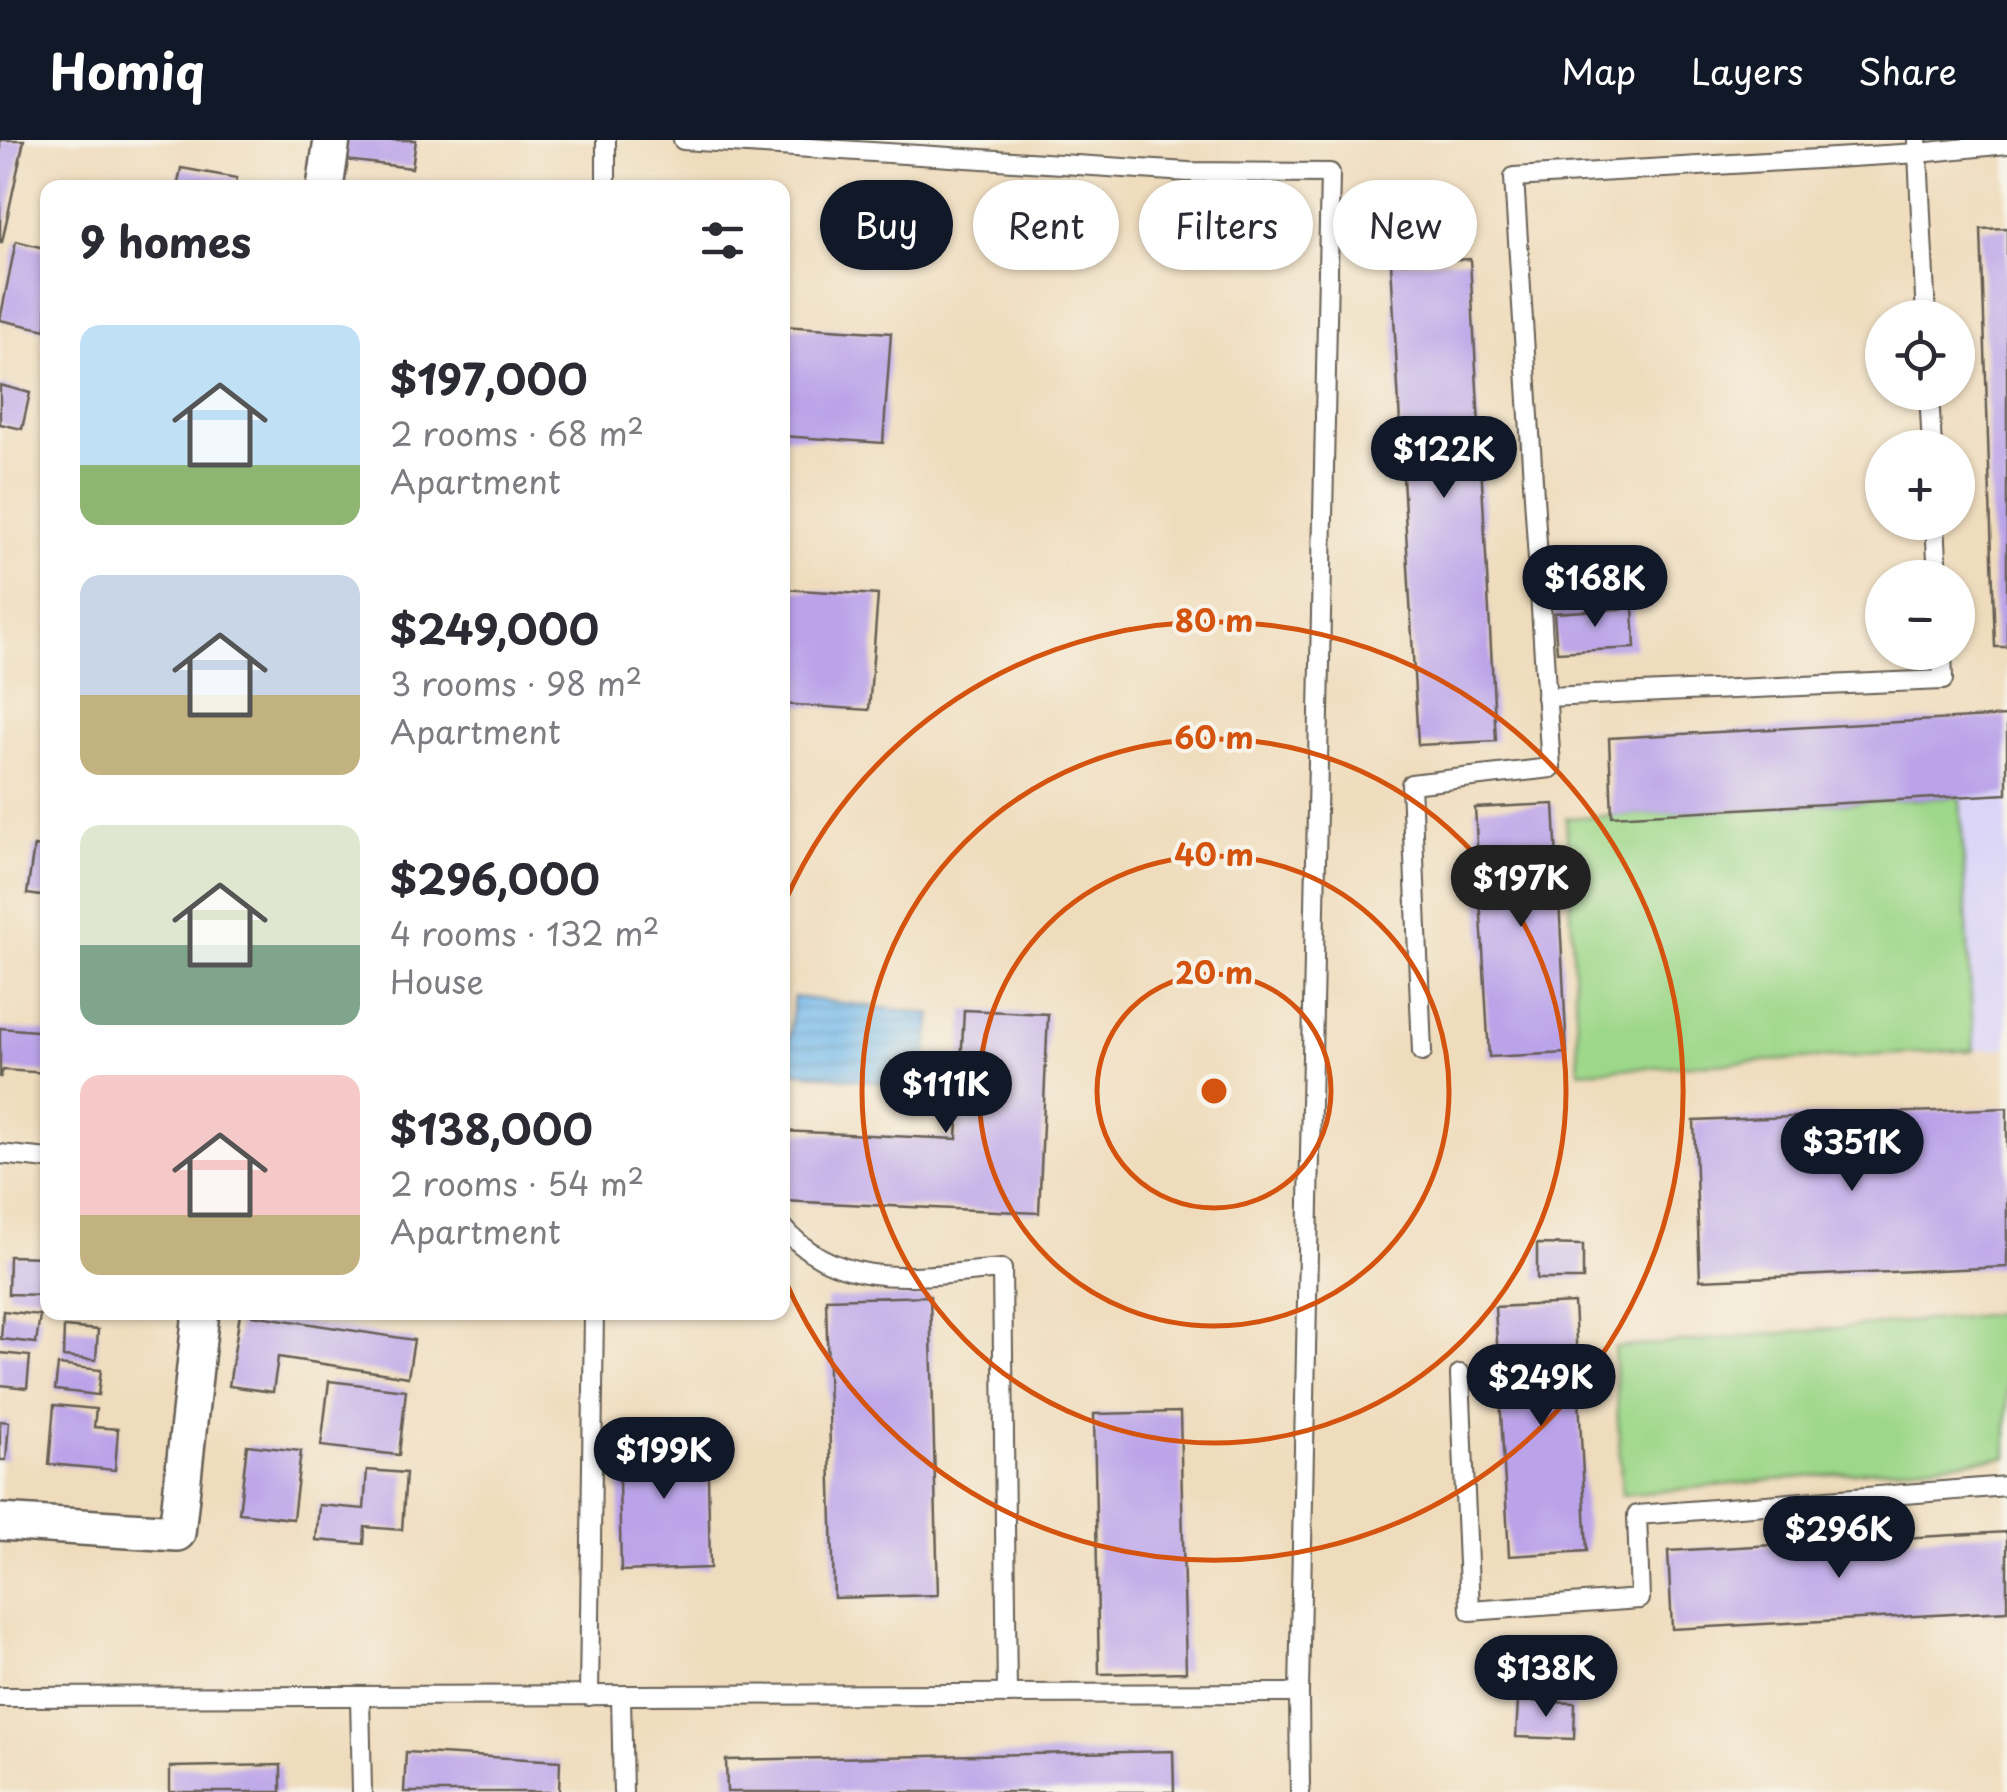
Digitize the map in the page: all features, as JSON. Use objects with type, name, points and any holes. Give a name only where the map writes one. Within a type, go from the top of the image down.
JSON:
[{"type":"street","points":[[326,180],[332,140]]},
{"type":"street","points":[[0,1522],[177,1533],[199,1320]]},
{"type":"lane","points":[[606,140],[606,180]]},
{"type":"lane","points":[[683,140],[1188,172],[1330,173],[1300,1792]]},
{"type":"lane","points":[[1422,1052],[1411,784],[1551,768],[1514,177],[1917,146],[2007,144]]},
{"type":"lane","points":[[1917,146],[1925,300]]},
{"type":"lane","points":[[1546,697],[1943,680],[1943,670]]},
{"type":"lane","points":[[0,1154],[40,1158]]},
{"type":"lane","points":[[790,1235],[827,1262],[885,1278],[1002,1269],[1007,1694]]},
{"type":"lane","points":[[590,1696],[594,1320]]},
{"type":"lane","points":[[1460,1374],[1470,1611],[1640,1599],[1637,1515],[2007,1486]]},
{"type":"lane","points":[[0,1697],[1299,1692]]},
{"type":"lane","points":[[621,1696],[623,1792]]},
{"type":"lane","points":[[360,1697],[362,1792]]},
{"type":"shaded area","points":[[2007,794],[2007,1048],[1974,1050],[1960,797]]},
{"type":"green space","points":[[1960,797],[1974,1050],[1579,1071],[1566,818]]},
{"type":"green space","points":[[2007,1313],[2007,1457],[1622,1495],[1614,1348]]},
{"type":"water","points":[[794,997],[932,1014],[922,1088],[790,1071]]},
{"type":"building","points":[[0,140],[24,140],[2,242],[0,242]]},
{"type":"building","points":[[340,140],[416,140],[412,168],[337,159]]},
{"type":"building","points":[[181,168],[237,178],[237,180],[179,180]]},
{"type":"building","points":[[2007,228],[2007,647],[1995,647],[1981,229]]},
{"type":"building","points":[[16,241],[40,247],[40,329],[0,320]]},
{"type":"building","points":[[1391,270],[1471,270],[1496,741],[1418,745]]},
{"type":"building","points":[[790,327],[891,333],[883,443],[790,437]]},
{"type":"building","points":[[0,385],[30,393],[22,429],[0,424]]},
{"type":"building","points":[[790,590],[878,595],[869,710],[790,705]]},
{"type":"building","points":[[1633,608],[1635,648],[1557,652],[1554,613]]},
{"type":"building","points":[[2007,716],[2007,794],[1612,816],[1609,738]]},
{"type":"building","points":[[1554,804],[1567,1053],[1489,1057],[1475,808]]},
{"type":"building","points":[[34,846],[40,847],[40,896],[27,894]]},
{"type":"building","points":[[964,1010],[1048,1014],[1039,1213],[790,1201],[790,1131],[957,1139]]},
{"type":"building","points":[[0,1028],[40,1031],[40,1072],[3,1070],[0,1078]]},
{"type":"building","points":[[2007,1108],[2007,1267],[1700,1280],[1694,1121]]},
{"type":"building","points":[[1537,1244],[1583,1245],[1583,1279],[1537,1279]]},
{"type":"building","points":[[9,1256],[40,1257],[40,1295],[8,1294]]},
{"type":"building","points":[[930,1296],[938,1595],[834,1598],[826,1299]]},
{"type":"building","points":[[1574,1303],[1587,1551],[1509,1556],[1495,1307]]},
{"type":"building","points":[[3,1311],[40,1315],[36,1343],[1,1339]]},
{"type":"building","points":[[239,1320],[285,1320],[414,1340],[408,1377],[278,1357],[273,1392],[229,1386]]},
{"type":"building","points":[[64,1327],[98,1330],[96,1360],[63,1357]]},
{"type":"building","points":[[0,1353],[30,1356],[27,1388],[0,1385]]},
{"type":"building","points":[[58,1365],[101,1370],[98,1395],[55,1390]]},
{"type":"building","points":[[329,1381],[406,1390],[399,1455],[321,1446]]},
{"type":"building","points":[[54,1405],[96,1409],[94,1427],[118,1429],[115,1470],[49,1464]]},
{"type":"building","points":[[1180,1412],[1186,1672],[1099,1674],[1094,1414]]},
{"type":"building","points":[[0,1421],[9,1422],[6,1460],[0,1460]]},
{"type":"building","points":[[707,1432],[710,1568],[621,1571],[618,1435]]},
{"type":"building","points":[[247,1445],[301,1451],[293,1519],[239,1513]]},
{"type":"building","points":[[367,1470],[406,1473],[402,1530],[365,1527],[364,1544],[316,1540],[319,1505],[364,1509]]},
{"type":"building","points":[[2007,1532],[2007,1611],[1672,1629],[1668,1551]]},
{"type":"building","points":[[1518,1701],[1575,1703],[1574,1739],[1516,1737]]},
{"type":"building","points":[[1173,1751],[1174,1792],[727,1792],[726,1760]]},
{"type":"building","points":[[406,1752],[560,1761],[559,1792],[404,1792]]},
{"type":"building","points":[[281,1765],[281,1792],[170,1792],[170,1767]]}]
